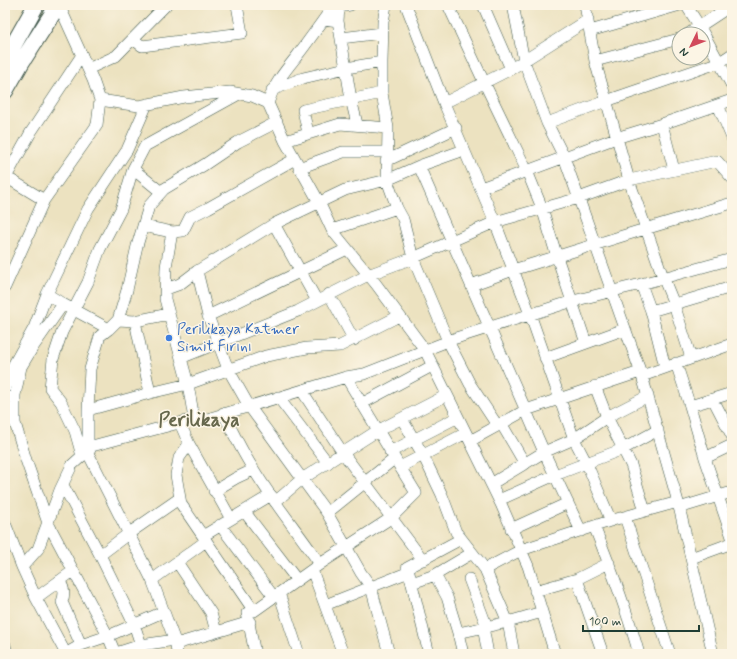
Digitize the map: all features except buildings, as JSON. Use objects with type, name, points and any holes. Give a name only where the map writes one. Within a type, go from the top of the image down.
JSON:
[{"type":"highway","points":[[5,60],[36,5]]},
{"type":"highway","points":[[5,91],[21,63],[59,5]]},
{"type":"street","points":[[5,287],[44,200],[97,125],[100,100],[82,55],[59,5]]},
{"type":"street","points":[[88,69],[116,56],[166,5]]},
{"type":"street","points":[[133,39],[142,46],[242,33],[237,5]]},
{"type":"street","points":[[268,103],[272,90],[285,70],[298,55],[334,5]]},
{"type":"street","points":[[357,5],[339,6],[338,21],[351,99],[357,124]]},
{"type":"street","points":[[386,5],[382,33],[382,94],[388,128],[387,180],[397,208],[403,219],[413,258],[448,341],[470,384],[499,424],[524,464]]},
{"type":"street","points":[[406,5],[444,103],[495,222],[530,314],[574,439],[587,464],[611,521]]},
{"type":"street","points":[[448,5],[527,171],[542,208],[586,343]]},
{"type":"street","points":[[483,5],[511,69]]},
{"type":"street","points":[[514,5],[524,61],[547,123],[564,157],[648,396],[678,505],[713,654]]},
{"type":"street","points":[[586,5],[595,62],[616,138],[645,229],[674,304],[691,358]]},
{"type":"street","points":[[590,31],[680,5]]},
{"type":"street","points":[[686,5],[699,26]]},
{"type":"street","points":[[701,26],[732,5]]},
{"type":"street","points":[[324,18],[338,21]]},
{"type":"street","points":[[444,103],[511,69],[588,20]]},
{"type":"street","points":[[341,38],[382,33]]},
{"type":"street","points":[[595,62],[671,41]]},
{"type":"street","points":[[711,46],[732,86]]},
{"type":"street","points":[[547,123],[720,62],[732,54]]},
{"type":"street","points":[[44,200],[5,178],[31,132],[82,55]]},
{"type":"street","points":[[272,90],[303,78],[346,68],[382,62]]},
{"type":"street","points":[[100,100],[139,106],[184,97],[230,92],[252,96],[268,103],[285,141],[319,202],[332,230],[424,350],[512,528],[535,590],[554,654]]},
{"type":"street","points":[[176,646],[152,580],[85,454],[61,402],[50,388],[52,359],[62,332],[88,282],[100,249],[120,209],[132,169],[145,146],[239,94]]},
{"type":"street","points":[[308,133],[303,110],[351,99],[382,94]]},
{"type":"street","points":[[481,188],[616,138],[732,100]]},
{"type":"street","points":[[5,388],[10,373],[34,328],[47,294],[88,209],[127,150],[147,104]]},
{"type":"street","points":[[718,105],[732,138]]},
{"type":"street","points":[[85,454],[90,370],[100,336],[118,320],[149,206],[164,188],[204,165],[238,142],[277,122]]},
{"type":"street","points":[[285,141],[340,124],[357,124],[388,128]]},
{"type":"street","points":[[662,124],[674,170]]},
{"type":"street","points":[[143,226],[172,232],[183,231],[190,216],[297,164],[343,152],[387,157],[456,128]]},
{"type":"street","points":[[166,289],[180,284],[197,271],[274,224],[319,202],[345,190],[387,180],[419,166],[464,150]]},
{"type":"street","points":[[181,358],[298,311],[368,275],[413,258],[495,222],[579,198],[629,180],[717,161],[731,174]]},
{"type":"street","points":[[419,166],[544,452],[581,531]]},
{"type":"street","points":[[132,169],[161,192]]},
{"type":"street","points":[[471,285],[513,270],[732,203]]},
{"type":"street","points":[[332,230],[397,208]]},
{"type":"street","points":[[274,224],[318,301]]},
{"type":"street","points":[[172,232],[166,267],[165,299],[188,384],[194,419]]},
{"type":"street","points":[[208,316],[347,249]]},
{"type":"street","points":[[22,566],[38,549],[72,465],[92,446],[194,419],[204,420],[346,377],[364,374],[448,341],[530,314],[732,258]]},
{"type":"street","points":[[197,271],[208,316],[228,369],[249,406],[327,513],[361,573],[372,587],[389,654]]},
{"type":"street","points":[[641,284],[670,365],[690,406],[705,458],[732,537]]},
{"type":"street","points":[[651,311],[732,287]]},
{"type":"street","points":[[47,294],[109,329]]},
{"type":"street","points":[[329,294],[354,340]]},
{"type":"street","points":[[63,304],[21,367],[10,397],[15,423],[26,460],[48,523],[108,636],[114,653],[141,645],[176,646],[250,622]]},
{"type":"street","points":[[118,320],[135,322],[169,314]]},
{"type":"street","points":[[88,410],[188,384],[266,356],[308,348],[340,346],[399,316]]},
{"type":"street","points":[[135,322],[150,393]]},
{"type":"street","points":[[545,358],[625,329]]},
{"type":"street","points":[[395,459],[423,455],[499,424],[526,410],[595,386],[641,374],[732,344]]},
{"type":"street","points":[[361,404],[432,366]]},
{"type":"street","points":[[255,654],[248,613],[254,611],[316,567],[391,518],[416,493],[377,431],[346,377]]},
{"type":"street","points":[[595,386],[607,417],[631,465],[645,511]]},
{"type":"street","points":[[302,391],[343,453],[422,560]]},
{"type":"street","points":[[690,406],[732,393]]},
{"type":"street","points":[[152,580],[177,562],[220,525],[244,511],[273,499],[377,431],[447,395]]},
{"type":"street","points":[[491,484],[544,452],[574,439],[607,417],[648,396]]},
{"type":"street","points":[[278,397],[328,463]]},
{"type":"street","points":[[713,399],[732,436]]},
{"type":"street","points":[[223,413],[253,470],[299,533],[316,567],[325,605],[343,654]]},
{"type":"street","points":[[327,513],[395,459],[413,440],[458,417]]},
{"type":"street","points":[[402,419],[423,455],[442,495],[456,532],[485,569],[508,622],[514,654]]},
{"type":"street","points":[[180,423],[188,444],[231,519]]},
{"type":"street","points":[[499,500],[555,475],[623,449],[658,430]]},
{"type":"street","points":[[188,444],[179,458],[176,475],[181,504],[254,611]]},
{"type":"street","points":[[705,458],[732,445]]},
{"type":"street","points":[[214,491],[253,470]]},
{"type":"street","points":[[63,485],[134,624],[141,645]]},
{"type":"street","points":[[485,569],[521,550],[594,526],[645,511],[732,492]]},
{"type":"street","points":[[100,556],[128,534],[180,498]]},
{"type":"street","points":[[512,528],[568,503]]},
{"type":"street","points":[[244,511],[297,580]]},
{"type":"street","points":[[625,517],[670,654]]},
{"type":"street","points":[[5,523],[36,598],[66,654],[81,645],[108,636],[163,612]]},
{"type":"street","points":[[220,525],[276,595],[299,654]]},
{"type":"street","points":[[594,526],[609,563],[639,654]]},
{"type":"street","points":[[429,654],[407,568],[461,539]]},
{"type":"street","points":[[691,558],[732,543]]},
{"type":"street","points":[[412,583],[435,575],[472,553]]},
{"type":"street","points":[[177,562],[211,613],[216,632]]},
{"type":"street","points":[[535,590],[577,579],[609,563]]},
{"type":"street","points":[[36,598],[73,571]]},
{"type":"street","points":[[325,605],[409,572]]},
{"type":"street","points":[[435,575],[447,597],[463,654]]},
{"type":"street","points":[[469,579],[485,627],[488,654]]},
{"type":"street","points":[[577,579],[602,654]]},
{"type":"street","points":[[59,581],[64,589],[62,602],[81,645]]},
{"type":"street","points":[[458,633],[508,622],[542,612]]},
{"type":"street","points":[[5,645],[7,654]]},
{"type":"place","name":"Perilikaya Katmer Simit Fırını","points":[[169,338]]},
{"type":"district","name":"Perilikaya","points":[[199,419]]}]
